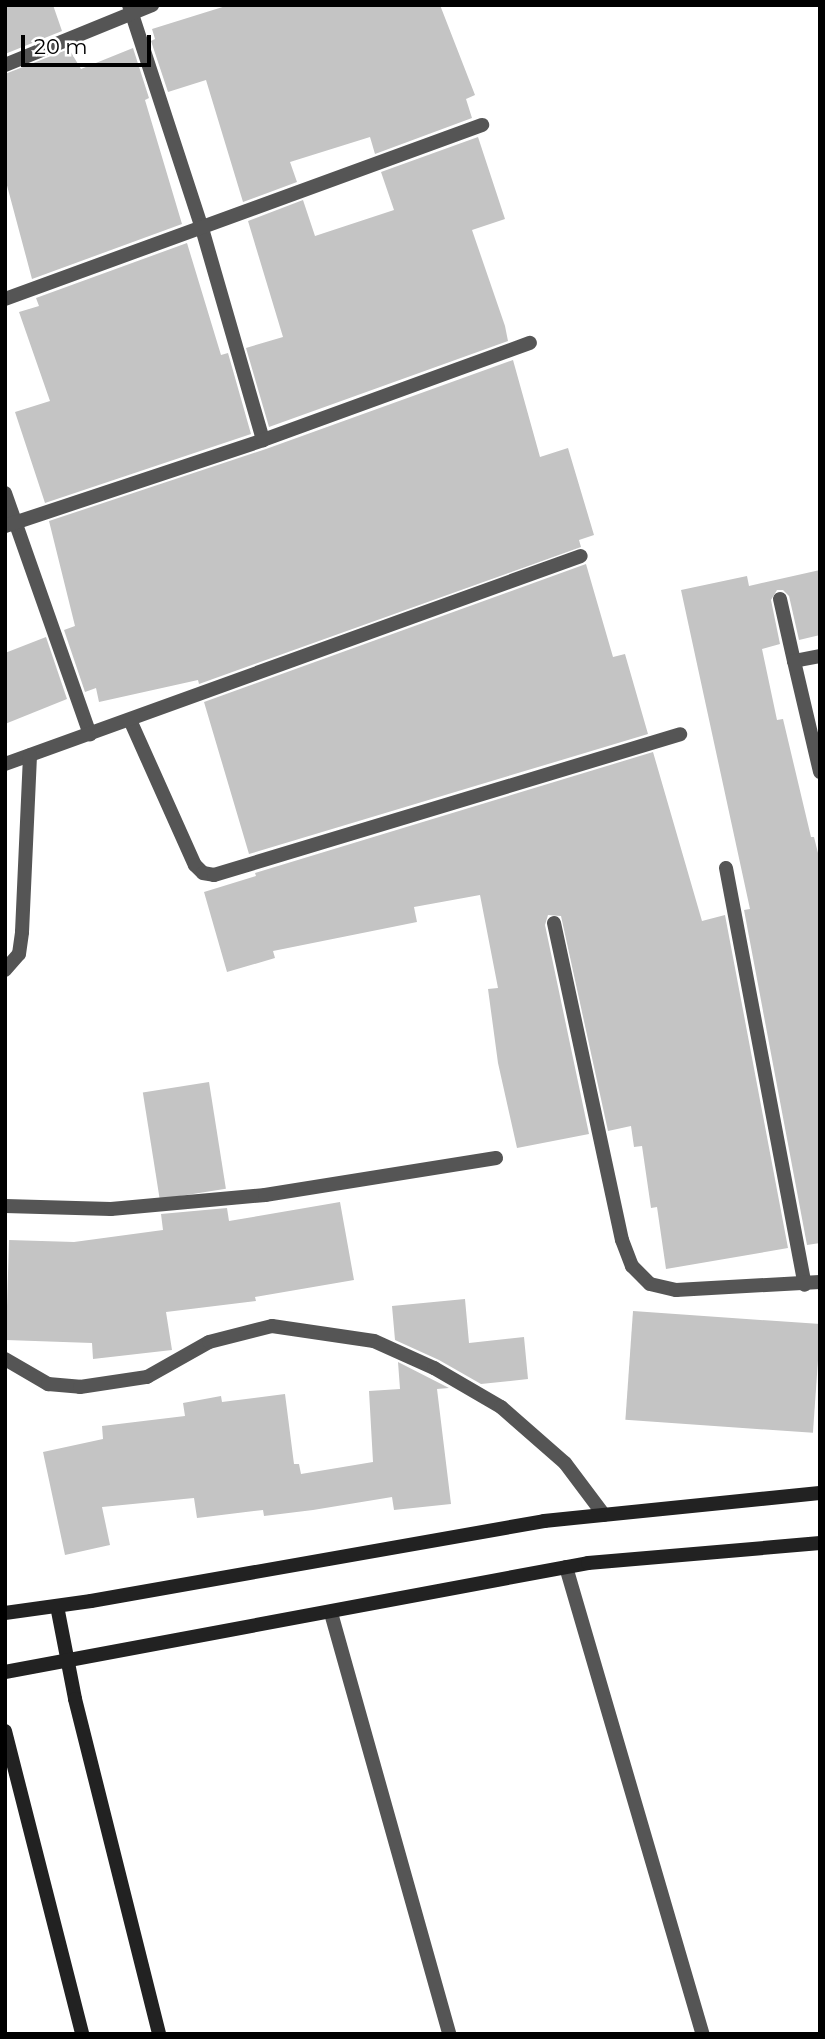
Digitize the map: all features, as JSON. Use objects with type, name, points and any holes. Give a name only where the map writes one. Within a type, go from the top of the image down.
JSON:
[{"type":"street","points":[[5,65],[130,9],[152,5]]},
{"type":"street","points":[[130,9],[201,225],[262,440]]},
{"type":"street","points":[[5,299],[201,225],[482,125]]},
{"type":"street","points":[[10,524],[262,440],[530,343]]},
{"type":"street","points":[[5,493],[10,524],[90,734]]},
{"type":"street","points":[[5,764],[582,556]]},
{"type":"street","points":[[780,599],[820,772]]},
{"type":"street","points":[[794,661],[820,656]]},
{"type":"street","points":[[130,720],[195,865],[203,873],[214,875],[680,734]]},
{"type":"street","points":[[5,970],[19,954],[30,755]]},
{"type":"street","points":[[554,923],[622,1240],[632,1266],[650,1284],[676,1290],[813,1283],[726,868]]},
{"type":"street","points":[[5,1206],[111,1209],[265,1195],[496,1158]]},
{"type":"street","points":[[5,1359],[48,1384],[80,1387],[147,1377],[209,1342],[272,1326],[374,1341],[434,1368],[500,1407],[565,1463],[604,1515]]},
{"type":"street","points":[[5,1613],[531,1524],[820,1493]]},
{"type":"street","points":[[5,1672],[614,1559],[820,1543]]},
{"type":"street","points":[[566,1567],[703,2034]]},
{"type":"street","points":[[57,1606],[67,1661],[159,2034]]},
{"type":"street","points":[[331,1613],[449,2034]]},
{"type":"street","points":[[5,1731],[82,2034]]},
{"type":"building","points":[[5,5],[53,5],[62,31],[5,54]]},
{"type":"building","points":[[229,5],[440,5],[475,95],[466,99],[472,118],[375,154],[370,137],[290,162],[297,182],[243,202],[206,80],[168,92],[151,41],[155,39],[152,29]]},
{"type":"building","points":[[133,48],[149,98],[145,100],[182,224],[32,279],[5,178],[5,74],[69,49],[81,69]]},
{"type":"building","points":[[478,137],[505,219],[472,230],[508,341],[269,427],[246,348],[283,337],[248,221],[303,200],[315,236],[394,210],[381,172]]},
{"type":"building","points":[[187,243],[221,355],[228,353],[251,434],[45,503],[15,412],[50,401],[19,312],[39,306],[36,298]]},
{"type":"building","points":[[513,360],[540,457],[568,448],[594,535],[579,540],[581,547],[199,684],[198,680],[99,702],[96,688],[85,692],[64,630],[75,626],[49,521],[266,449]]},
{"type":"building","points":[[586,564],[613,657],[625,654],[648,734],[249,854],[204,702]]},
{"type":"building","points":[[820,570],[820,635],[799,640],[789,596],[783,590],[777,590],[771,600],[780,644],[762,649],[777,720],[783,719],[811,837],[814,837],[820,861],[820,1243],[807,1245],[744,910],[750,909],[681,590],[747,576],[749,586]]},
{"type":"building","points":[[46,637],[67,699],[5,724],[5,653]]},
{"type":"building","points":[[653,752],[702,921],[725,915],[788,1248],[666,1269],[657,1207],[651,1208],[642,1146],[634,1147],[631,1126],[608,1131],[561,916],[548,915],[545,925],[589,1134],[517,1148],[498,1063],[488,989],[498,988],[480,895],[414,907],[417,922],[273,951],[275,958],[227,972],[204,892],[256,876],[255,873]]},
{"type":"building","points":[[209,1082],[226,1189],[160,1199],[143,1092]]},
{"type":"building","points":[[340,1202],[354,1280],[255,1297],[256,1301],[166,1312],[172,1350],[93,1359],[92,1343],[6,1340],[9,1240],[74,1242],[163,1230],[161,1214],[227,1208],[229,1221]]},
{"type":"building","points":[[465,1299],[469,1343],[524,1337],[528,1379],[481,1384],[439,1360],[395,1340],[392,1306]]},
{"type":"building","points":[[633,1311],[820,1324],[813,1433],[625,1420]]},
{"type":"building","points":[[398,1362],[449,1388],[437,1389],[451,1504],[394,1510],[392,1497],[264,1516],[263,1510],[197,1518],[194,1498],[102,1507],[110,1545],[65,1555],[43,1452],[103,1439],[102,1426],[185,1416],[183,1403],[221,1396],[222,1402],[285,1394],[294,1464],[299,1464],[301,1474],[373,1462],[369,1391],[400,1389]]}]
